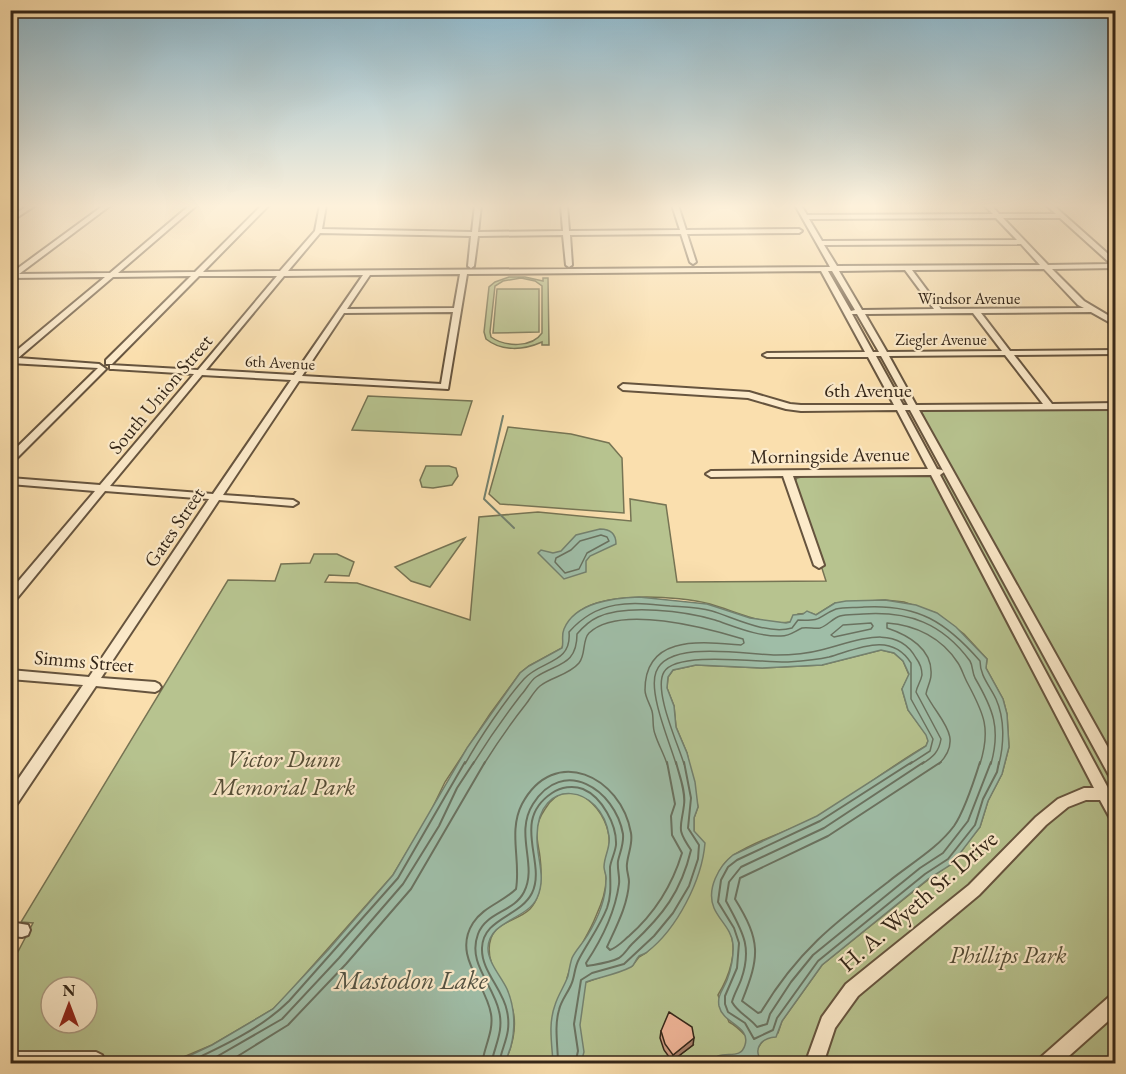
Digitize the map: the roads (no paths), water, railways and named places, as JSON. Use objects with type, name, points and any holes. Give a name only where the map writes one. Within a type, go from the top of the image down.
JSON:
[{"type":"street","points":[[11,276],[40,255]]},
{"type":"street","points":[[11,361],[136,255]]},
{"type":"street","points":[[10,460],[217,255]]},
{"type":"street","name":"South Union Street","points":[[10,599],[298,255]]},
{"type":"street","points":[[471,266],[472,255]]},
{"type":"street","points":[[568,255],[569,265]]},
{"type":"street","points":[[691,255],[693,262]]},
{"type":"street","points":[[827,255],[1116,775]]},
{"type":"street","points":[[1035,255],[1081,303],[1116,324]]},
{"type":"street","points":[[1104,255],[1116,266]]},
{"type":"street","points":[[11,276],[1116,266]]},
{"type":"street","points":[[823,268],[900,408],[995,590],[1110,794],[1116,816]]},
{"type":"street","points":[[907,268],[939,311]]},
{"type":"street","points":[[342,311],[458,310],[464,271]]},
{"type":"street","name":"Gates Street","points":[[10,803],[368,272]]},
{"type":"street","name":"6th Avenue","points":[[11,361],[445,387],[458,310]]},
{"type":"street","name":"Windsor Avenue","points":[[847,312],[1092,310]]},
{"type":"street","points":[[975,311],[1050,407]]},
{"type":"street","name":"Ziegler Avenue","points":[[767,355],[1116,352]]},
{"type":"street","name":"6th Avenue","points":[[623,387],[749,394],[789,407],[1116,406]]},
{"type":"street","name":"Morningside Avenue","points":[[711,474],[949,472]]},
{"type":"street","points":[[787,473],[819,565]]},
{"type":"street","points":[[10,482],[293,502]]},
{"type":"street","points":[[995,590],[1013,589]]},
{"type":"street","name":"Simms Street","points":[[10,674],[155,687]]},
{"type":"street","name":"H. A. Wyeth Sr. Drive","points":[[814,1064],[828,1023],[852,990],[974,890],[1041,821],[1063,803],[1084,794],[1110,794]]},
{"type":"street","points":[[1046,1064],[1116,1002]]},
{"type":"street","points":[[10,1061],[96,1061]]},
{"type":"water","points":[[600,529],[612,533],[616,544],[590,556],[586,561],[586,572],[564,579],[538,553],[541,550],[553,553],[561,551],[576,535]]},
{"type":"water","name":"Mastodon Lake","points":[[639,597],[707,604],[750,618],[786,623],[790,622],[793,615],[807,611],[816,615],[835,603],[846,601],[885,600],[916,605],[937,613],[956,627],[987,659],[986,668],[1003,699],[1007,714],[1009,747],[1002,774],[988,801],[980,827],[952,864],[928,879],[822,965],[782,1021],[776,1037],[762,1042],[759,1046],[758,1054],[763,1063],[719,1063],[718,1056],[737,1054],[743,1049],[746,1039],[744,1033],[726,1017],[719,1006],[720,996],[731,967],[733,944],[712,901],[715,879],[723,865],[733,855],[817,816],[926,746],[928,741],[926,735],[908,710],[902,689],[909,674],[903,661],[894,653],[881,650],[822,665],[762,668],[696,665],[673,670],[668,677],[667,688],[674,706],[676,727],[687,753],[695,782],[698,807],[694,818],[694,831],[705,843],[703,857],[686,903],[658,942],[639,956],[631,967],[586,982],[580,1025],[584,1052],[581,1063],[553,1063],[552,1019],[556,1001],[568,976],[572,958],[591,930],[603,902],[606,887],[604,863],[609,836],[604,819],[595,805],[583,797],[571,794],[558,795],[548,803],[540,816],[537,844],[541,882],[537,898],[525,911],[495,931],[490,939],[488,948],[490,959],[507,989],[514,1017],[511,1046],[504,1063],[162,1063],[191,1055],[212,1045],[273,1009],[393,875],[467,748],[520,673],[562,648],[564,629],[569,620],[586,607],[607,600]]},
{"type":"waterway","points":[[503,416],[484,499],[514,528]]},
{"type":"park label","name":"Victor Dunn Memorial Park","points":[[284,773]]},
{"type":"park label","name":"Phillips Park","points":[[1008,955]]}]
